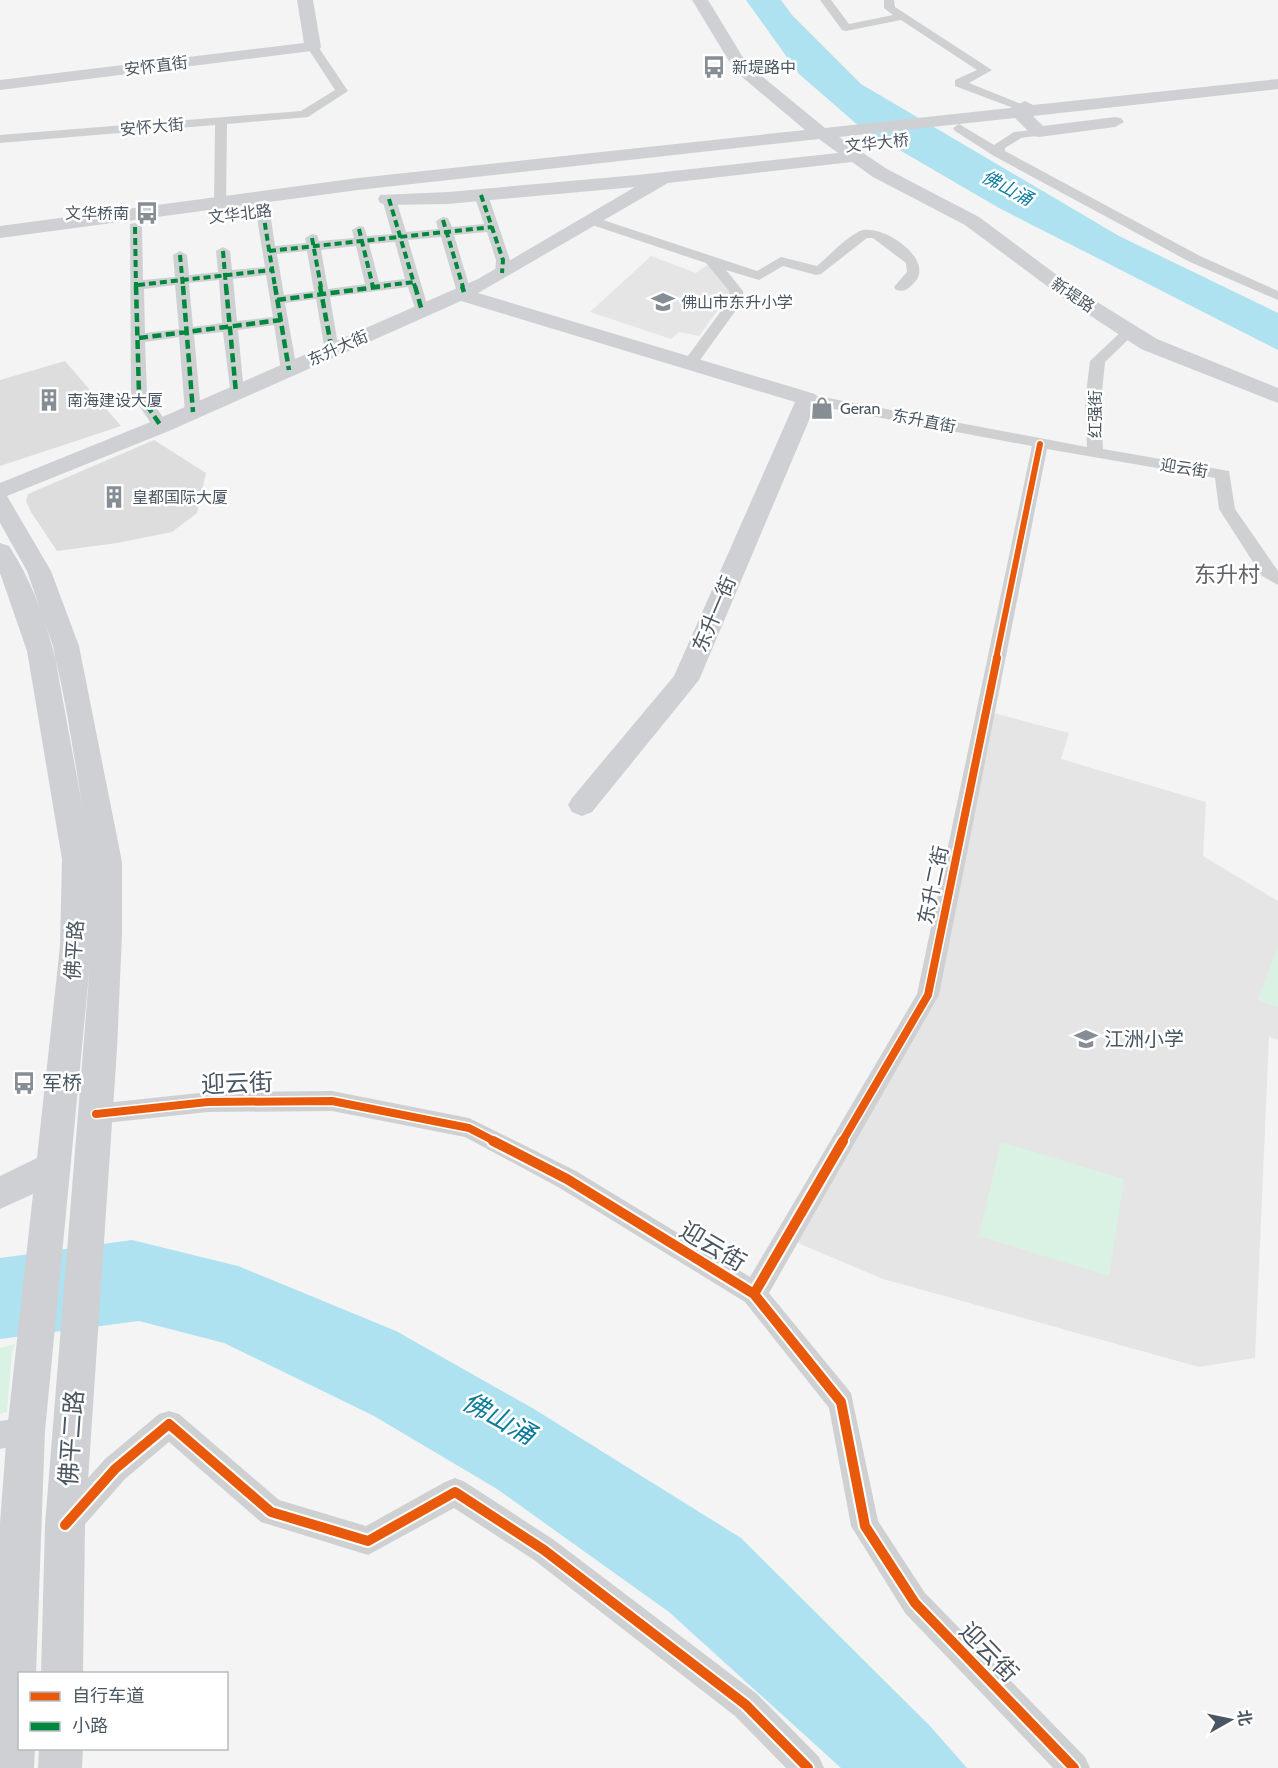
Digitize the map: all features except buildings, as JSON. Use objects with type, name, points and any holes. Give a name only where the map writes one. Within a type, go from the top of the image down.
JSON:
[{"type":"main road","points":[[304,0],[313,47]]},
{"type":"main road","name":"新堤路","points":[[682,0],[718,62],[751,96],[806,130],[856,156],[880,173],[972,221],[1066,291],[1149,344],[1278,396]]},
{"type":"main road","name":"新堤路","points":[[700,0],[741,67],[835,159],[880,173]]},
{"type":"main road","name":"安怀直街","points":[[0,85],[313,47]]},
{"type":"main road","points":[[1127,121],[1039,132],[1017,110],[1020,106],[1233,82],[1271,95]]},
{"type":"main road","name":"文华大桥","points":[[477,185],[1271,95]]},
{"type":"main road","points":[[0,232],[222,203],[360,192],[448,166],[806,130]]},
{"type":"main road","points":[[360,192],[389,199],[477,185],[663,178],[856,156]]},
{"type":"main road","name":"东升大街","points":[[0,491],[161,426],[462,293],[594,221],[663,178]]},
{"type":"main road","name":"文华北路","points":[[0,246],[263,212],[360,192],[477,185]]},
{"type":"main road","points":[[462,293],[807,399]]},
{"type":"main road","name":"东升一街","points":[[582,806],[686,680],[807,399]]},
{"type":"main road","name":"佛平路","points":[[0,502],[39,571],[66,646],[107,862],[107,934],[90,1203]]},
{"type":"main road","name":"佛平路","points":[[0,551],[17,581],[40,651],[77,859],[76,946],[33,1359],[13,1433]]},
{"type":"main road","points":[[0,1193],[53,1167]]},
{"type":"main road","name":"佛平二路","points":[[62,1672],[65,1525],[76,1350],[90,1203]]},
{"type":"main road","points":[[12,1768],[19,1542],[13,1433]]},
{"type":"main road","points":[[60,1750],[60,1768]]},
{"type":"street","points":[[825,0],[846,28],[903,16]]},
{"type":"street","points":[[889,0],[890,8],[986,70],[959,83],[1020,106]]},
{"type":"street","name":"安怀大街","points":[[0,139],[304,114],[342,91],[313,47]]},
{"type":"street","points":[[221,121],[222,203]]},
{"type":"street","points":[[959,128],[998,153],[1195,259],[1278,296]]},
{"type":"street","points":[[998,153],[999,146],[1018,135],[1039,132]]},
{"type":"street","points":[[477,185],[503,260],[502,273]]},
{"type":"street","points":[[389,199],[422,311]]},
{"type":"street","points":[[263,212],[289,370]]},
{"type":"street","points":[[594,221],[759,276],[781,261],[816,271],[868,233],[876,234],[900,250],[913,263],[914,272],[910,280],[901,286]]},
{"type":"street","points":[[269,251],[361,235],[400,237],[444,226],[492,227]]},
{"type":"street","points":[[444,226],[462,293]]},
{"type":"street","points":[[135,227],[139,394],[161,426]]},
{"type":"street","points":[[361,235],[373,287]]},
{"type":"street","points":[[312,242],[332,351]]},
{"type":"street","points":[[223,251],[236,393]]},
{"type":"street","points":[[180,255],[193,411]]},
{"type":"street","points":[[690,364],[737,299],[736,291],[712,260]]},
{"type":"street","points":[[138,285],[272,270]]},
{"type":"street","points":[[277,300],[414,282]]},
{"type":"street","points":[[139,338],[281,320]]},
{"type":"street","name":"红强街","points":[[1040,444],[1095,453],[1093,402],[1098,361],[1129,332]]},
{"type":"street","name":"东升直街","points":[[807,399],[1040,444]]},
{"type":"street","name":"东升二街","points":[[754,1294],[928,995],[1040,444]]},
{"type":"street","name":"迎云街","points":[[1095,453],[1223,474],[1227,509],[1268,572],[1278,579]]},
{"type":"street","name":"迎云街","points":[[96,1114],[208,1102],[332,1101],[469,1128],[567,1179],[754,1294],[841,1402],[865,1526],[915,1603],[1074,1768]]},
{"type":"street","points":[[65,1525],[114,1469],[169,1424],[271,1512],[368,1541],[455,1492],[544,1550],[746,1705],[808,1768]]},
{"type":"shaded area","name":"佛山市东升小学","points":[[651,256],[696,273],[709,264],[731,292],[699,336],[679,332],[671,339],[590,312]]},
{"type":"shaded area","name":"江洲小学","points":[[986,711],[1069,733],[1061,759],[1206,802],[1203,856],[1278,901],[1278,1040],[1269,1037],[1255,1358],[1199,1367],[883,1279],[786,1238],[928,995]]},
{"type":"green space","points":[[1278,946],[1278,1007],[1258,1000]]},
{"type":"green space","points":[[1001,1142],[1124,1179],[1109,1276],[979,1236]]},
{"type":"green space","points":[[15,1344],[12,1353],[7,1412],[0,1414],[0,1348]]},
{"type":"water","name":"佛山涌","points":[[746,0],[781,0],[792,15],[861,84],[1119,236],[1278,313],[1278,350],[999,208],[860,127],[799,74]]},
{"type":"water","name":"佛山涌","points":[[132,1240],[238,1266],[396,1331],[534,1409],[741,1538],[930,1726],[967,1768],[841,1768],[669,1612],[497,1489],[374,1416],[224,1343],[139,1321],[0,1339],[0,1258]]},
{"type":"marked path","points":[[481,195],[503,260],[502,273]]},
{"type":"marked path","points":[[389,199],[422,311]]},
{"type":"marked path","points":[[263,212],[289,370]]},
{"type":"marked path","points":[[443,220],[464,292]]},
{"type":"marked path","points":[[135,227],[139,394],[161,426]]},
{"type":"marked path","points":[[269,251],[492,227]]},
{"type":"marked path","points":[[359,229],[373,287]]},
{"type":"marked path","points":[[312,238],[332,351]]},
{"type":"marked path","points":[[223,251],[236,393]]},
{"type":"marked path","points":[[180,255],[193,412]]},
{"type":"marked path","points":[[138,285],[272,270]]},
{"type":"marked path","points":[[277,300],[414,282]]},
{"type":"marked path","points":[[139,338],[281,320]]},
{"type":"cycle path","points":[[754,1294],[928,995],[1040,444]]},
{"type":"cycle path","points":[[96,1114],[208,1102],[332,1101],[469,1128],[567,1179],[754,1294],[841,1402],[865,1526],[915,1603],[1074,1768]]},
{"type":"cycle path","points":[[65,1525],[115,1469],[169,1424],[271,1512],[368,1541],[455,1492],[544,1550],[746,1705],[808,1768]]},
{"type":"place","name":"新堤路中","points":[[714,67]]},
{"type":"place","name":"文华桥南","points":[[147,213]]},
{"type":"place","name":"佛山市东升小学","points":[[663,302]]},
{"type":"place","name":"南海建设大厦","points":[[49,400]]},
{"type":"place","name":"Geran","points":[[822,408]]},
{"type":"place","name":"皇都国际大厦","points":[[114,497]]},
{"type":"place","name":"江洲小学","points":[[1086,1039]]},
{"type":"place","name":"军桥","points":[[24,1083]]},
{"type":"district","name":"东升村","points":[[1227,574]]}]
